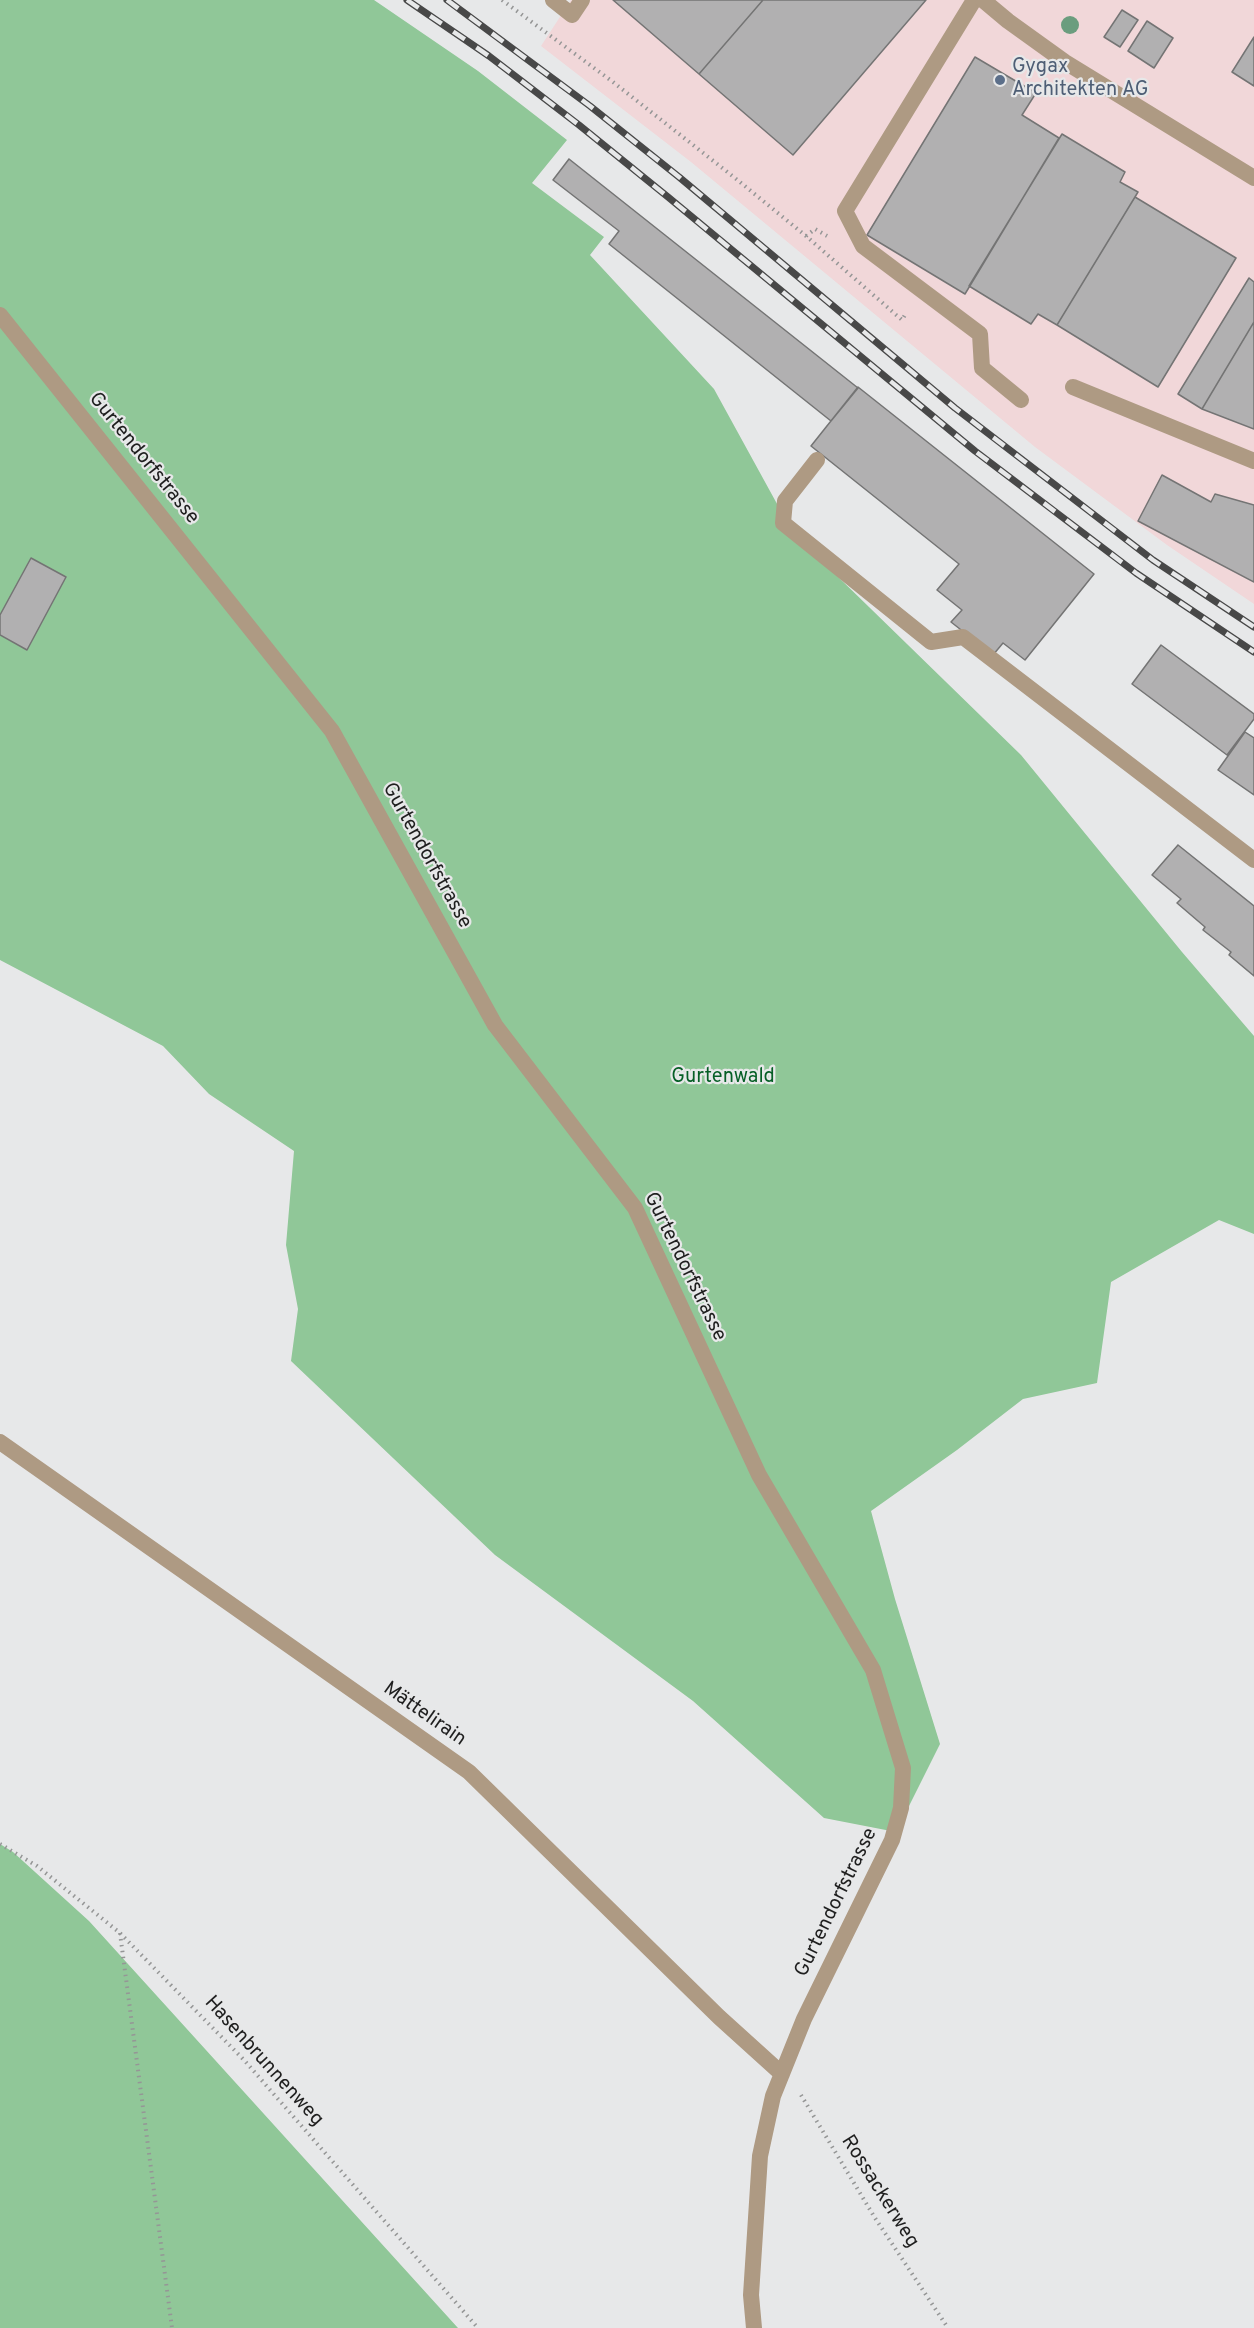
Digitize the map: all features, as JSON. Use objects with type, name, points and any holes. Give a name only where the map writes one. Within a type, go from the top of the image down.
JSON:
[{"type":"street","points":[[553,0],[572,15],[582,0]]},
{"type":"street","points":[[974,0],[845,211],[863,246],[980,334],[982,368],[1021,400]]},
{"type":"street","points":[[983,0],[1065,62],[1254,178]]},
{"type":"street","name":"Gurtendorfstrasse","points":[[0,315],[333,731],[495,1025],[635,1208],[759,1475],[873,1670],[903,1768],[901,1808],[892,1840],[804,2019],[773,2096],[760,2156],[751,2295],[754,2328]]},
{"type":"street","points":[[1073,387],[1254,461]]},
{"type":"street","points":[[817,460],[785,501],[783,524],[932,642],[963,637],[1254,860]]},
{"type":"street","name":"Mättelirain","points":[[0,1442],[469,1772],[719,2017],[782,2074]]},
{"type":"path","points":[[502,0],[613,82],[806,236],[902,320],[909,309]]},
{"type":"path","points":[[806,236],[815,229],[830,238],[845,211]]},
{"type":"path","name":"Hasenbrunnenweg","points":[[0,1844],[37,1866],[120,1933],[244,2060],[478,2328]]},
{"type":"path","points":[[120,1933],[172,2328]]},
{"type":"path","name":"Rossackerweg","points":[[782,2074],[804,2098],[875,2218],[948,2328]]},
{"type":"shaded area","points":[[571,0],[1254,0],[1254,604],[1167,545],[1035,447],[691,162],[541,46]]},
{"type":"green space","name":"Gurtenwald","points":[[0,0],[374,0],[478,71],[567,140],[532,183],[604,237],[590,255],[714,389],[793,533],[1021,755],[1182,952],[1254,1036],[1254,1234],[1219,1220],[1111,1282],[1097,1383],[1023,1399],[957,1450],[871,1511],[895,1599],[940,1744],[896,1832],[824,1818],[693,1701],[495,1555],[291,1361],[298,1309],[286,1245],[294,1151],[209,1094],[163,1046],[0,960]]},
{"type":"green space","points":[[0,1844],[13,1852],[89,1921],[458,2328],[0,2328]]},
{"type":"building","points":[[613,0],[763,0],[699,74]]},
{"type":"building","points":[[763,0],[926,0],[793,155],[699,74]]},
{"type":"building","points":[[1122,10],[1138,20],[1120,47],[1104,37]]},
{"type":"building","points":[[1147,21],[1173,38],[1154,68],[1128,51]]},
{"type":"building","points":[[1254,37],[1254,86],[1232,72]]},
{"type":"building","points":[[975,57],[1036,93],[1022,115],[1059,138],[965,294],[867,235]]},
{"type":"building","points":[[1062,134],[1125,172],[1120,182],[1138,192],[1057,325],[1038,314],[1031,324],[969,286]]},
{"type":"building","points":[[569,159],[858,388],[831,421],[609,244],[619,231],[553,180]]},
{"type":"building","points":[[1135,197],[1236,258],[1158,387],[1057,325]]},
{"type":"building","points":[[1249,278],[1254,282],[1254,322],[1202,409],[1178,394]]},
{"type":"building","points":[[1254,322],[1254,429],[1202,409]]},
{"type":"building","points":[[858,387],[1094,574],[1025,660],[1003,643],[993,655],[951,622],[962,610],[937,590],[959,564],[811,446]]},
{"type":"building","points":[[1162,475],[1211,502],[1215,494],[1254,505],[1254,582],[1138,521]]},
{"type":"building","points":[[31,558],[66,577],[27,650],[0,635],[0,615]]},
{"type":"building","points":[[1161,645],[1254,714],[1254,719],[1227,755],[1132,684]]},
{"type":"building","points":[[1245,732],[1254,738],[1254,795],[1218,770]]},
{"type":"building","points":[[1178,845],[1254,906],[1254,976],[1229,955],[1231,952],[1203,930],[1205,927],[1177,903],[1181,899],[1152,875]]},
{"type":"railway","points":[[407,0],[489,56],[579,125],[975,451],[1136,573],[1254,652]]},
{"type":"railway","points":[[447,0],[590,106],[679,177],[955,408],[1153,560],[1254,627]]},
{"type":"place","name":"Gygax Architekten AG","points":[[1000,80]]}]
